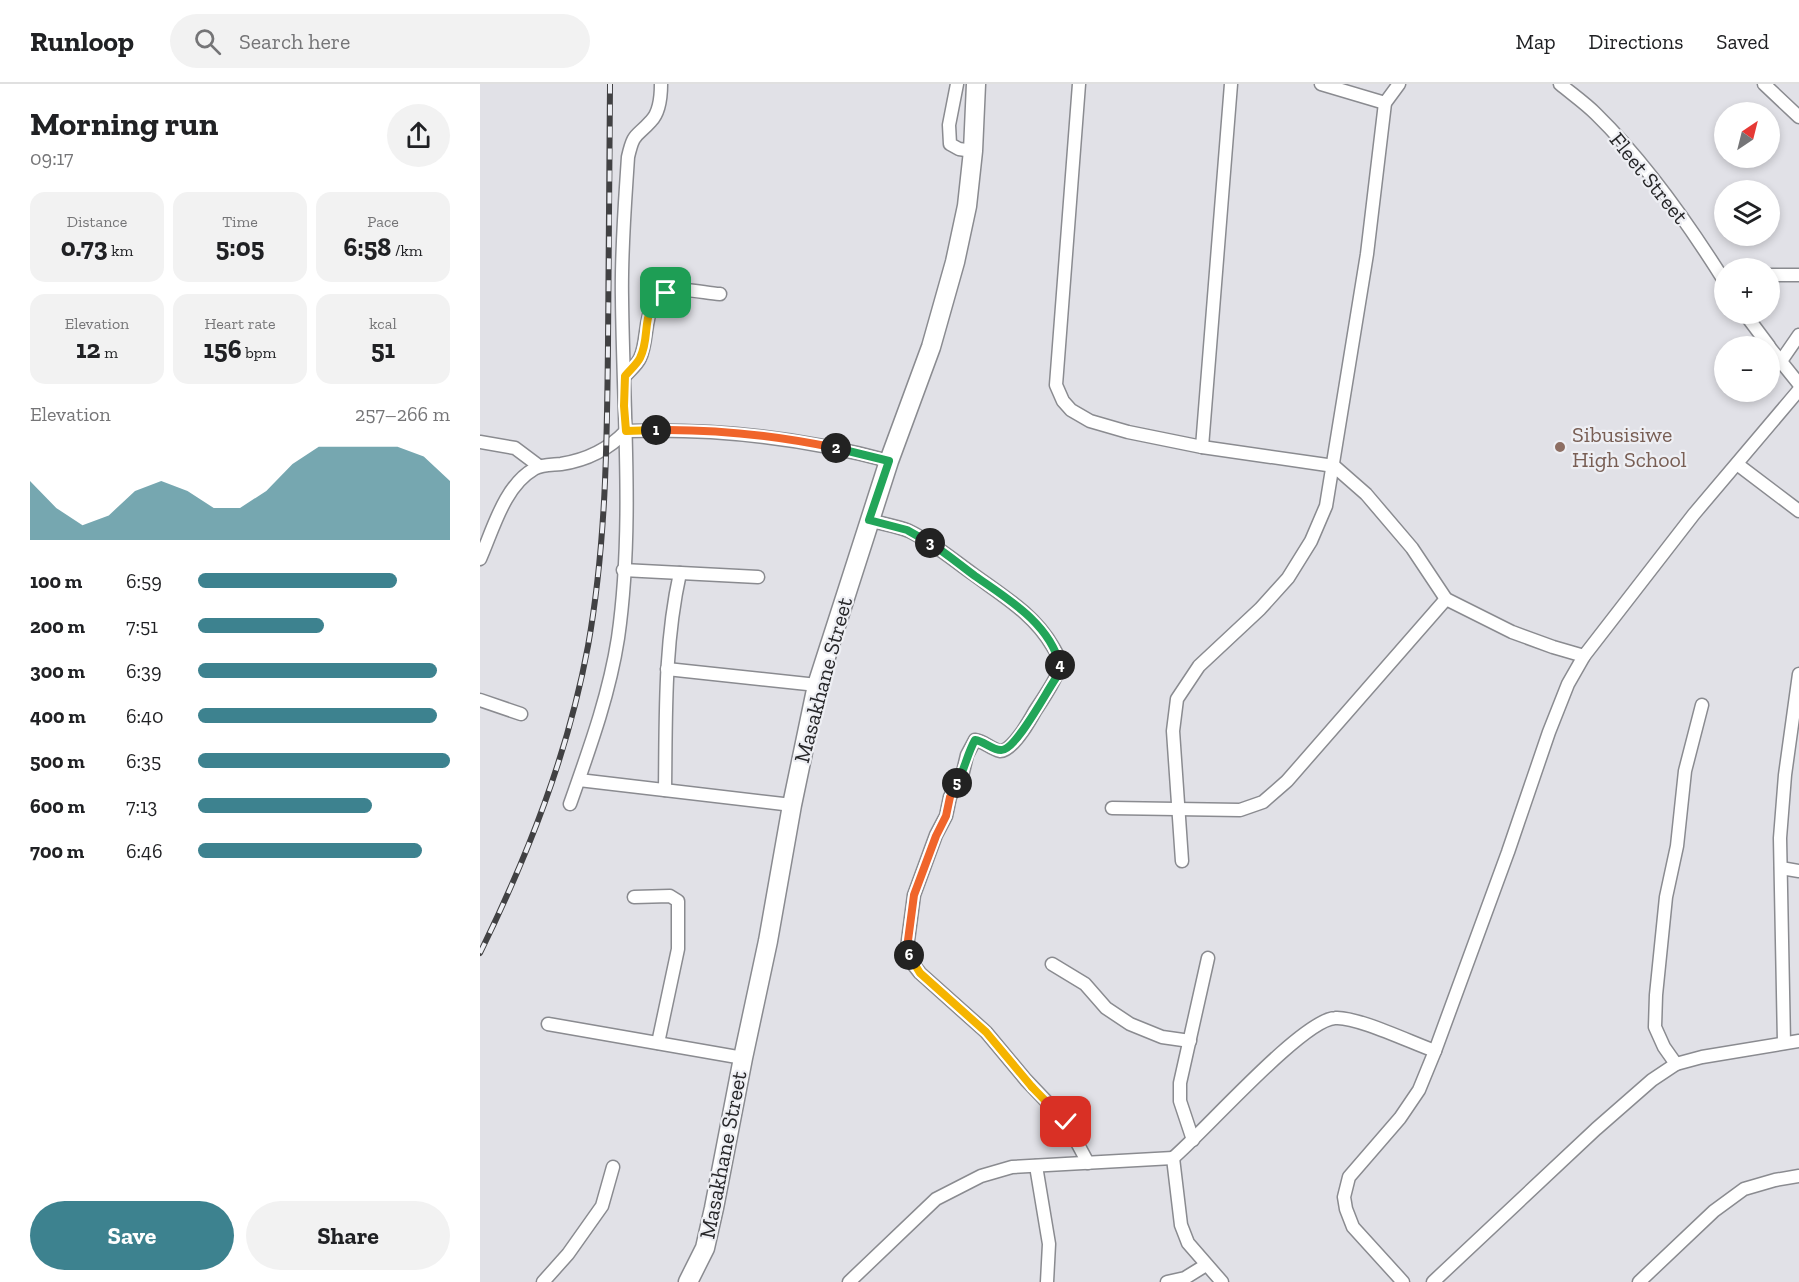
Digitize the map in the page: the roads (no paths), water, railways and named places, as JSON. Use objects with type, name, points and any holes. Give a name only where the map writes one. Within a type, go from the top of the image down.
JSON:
[{"type":"street","points":[[570,804],[604,703],[618,639],[623,570],[626,431],[622,296],[628,157],[631,142],[637,133],[652,121],[658,110],[661,84]]},
{"type":"street","points":[[957,84],[949,125],[951,144],[959,150],[973,151]]},
{"type":"street","name":"Masakhane Street","points":[[688,1282],[705,1248],[768,941],[792,805],[818,685],[869,520],[942,312],[967,206],[973,151],[976,84]]},
{"type":"street","points":[[1079,84],[1056,385],[1063,401],[1071,410],[1090,421],[1128,432],[1202,447],[1334,466],[1366,494],[1412,548],[1446,599],[1512,632],[1584,656]]},
{"type":"street","points":[[1202,447],[1231,84]]},
{"type":"street","points":[[1321,84],[1385,103]]},
{"type":"street","points":[[1182,861],[1173,732],[1177,699],[1199,666],[1260,609],[1288,578],[1311,542],[1326,506],[1368,243],[1385,103],[1399,84]]},
{"type":"street","name":"Fleet Street","points":[[1560,84],[1595,113],[1651,177],[1714,264]]},
{"type":"street","points":[[1764,84],[1799,117]]},
{"type":"street","points":[[1780,274],[1799,275]]},
{"type":"street","points":[[625,376],[640,359],[647,320],[658,298],[677,290],[720,294]]},
{"type":"street","points":[[1799,335],[1781,361],[1799,384]]},
{"type":"street","points":[[1403,1282],[1353,1227],[1344,1197],[1349,1177],[1400,1118],[1419,1090],[1508,852],[1549,732],[1568,684],[1584,656],[1694,514],[1799,390]]},
{"type":"street","points":[[480,560],[495,521],[523,477],[539,466],[574,462],[600,452],[617,441],[626,431],[705,431],[793,440],[889,461]]},
{"type":"street","points":[[480,442],[515,448],[539,466]]},
{"type":"street","points":[[1737,464],[1799,511]]},
{"type":"street","points":[[869,520],[907,530],[931,543],[996,589],[1038,625],[1058,655],[1060,664],[1058,675],[1011,745],[1000,751],[975,740],[963,772],[950,797],[946,816],[914,895],[907,948],[909,959],[920,973],[986,1032],[1026,1080],[1066,1122],[1088,1162]]},
{"type":"street","points":[[623,570],[758,577]]},
{"type":"street","points":[[665,790],[664,720],[667,669],[672,608],[680,573]]},
{"type":"street","points":[[1112,808],[1240,810],[1263,802],[1287,781],[1446,599]]},
{"type":"street","points":[[667,669],[818,685]]},
{"type":"street","points":[[1784,1043],[1782,808],[1796,727],[1799,674]]},
{"type":"street","points":[[480,700],[521,714]]},
{"type":"street","points":[[1676,1064],[1664,1047],[1655,1027],[1656,995],[1666,897],[1677,846],[1685,771],[1702,705]]},
{"type":"street","points":[[579,780],[792,805]]},
{"type":"street","points":[[1781,867],[1799,871]]},
{"type":"street","points":[[634,897],[670,896],[678,901],[678,949],[658,1043]]},
{"type":"street","points":[[1193,1140],[1180,1101],[1180,1083],[1208,958]]},
{"type":"street","points":[[1052,964],[1085,984],[1106,1008],[1130,1024],[1162,1036],[1190,1041]]},
{"type":"street","points":[[849,1282],[936,1199],[981,1176],[1012,1167],[1173,1158],[1290,1045],[1312,1028],[1335,1018],[1363,1023],[1435,1051]]},
{"type":"street","points":[[548,1024],[743,1058]]},
{"type":"street","points":[[1433,1282],[1596,1129],[1652,1080],[1676,1064],[1799,1041]]},
{"type":"street","points":[[1173,1158],[1181,1225],[1188,1243],[1222,1282]]},
{"type":"street","points":[[1036,1166],[1049,1244],[1047,1282]]},
{"type":"street","points":[[543,1282],[568,1254],[602,1206],[613,1167]]},
{"type":"street","points":[[1639,1282],[1714,1211],[1744,1190],[1775,1180],[1799,1176]]},
{"type":"street","points":[[1167,1282],[1185,1278],[1206,1265]]},
{"type":"railway","points":[[480,953],[530,841],[558,765],[580,686],[594,608],[599,570],[606,457],[610,84]]},
{"type":"place","name":"Sibusisiwe High School","points":[[1560,447]]}]
